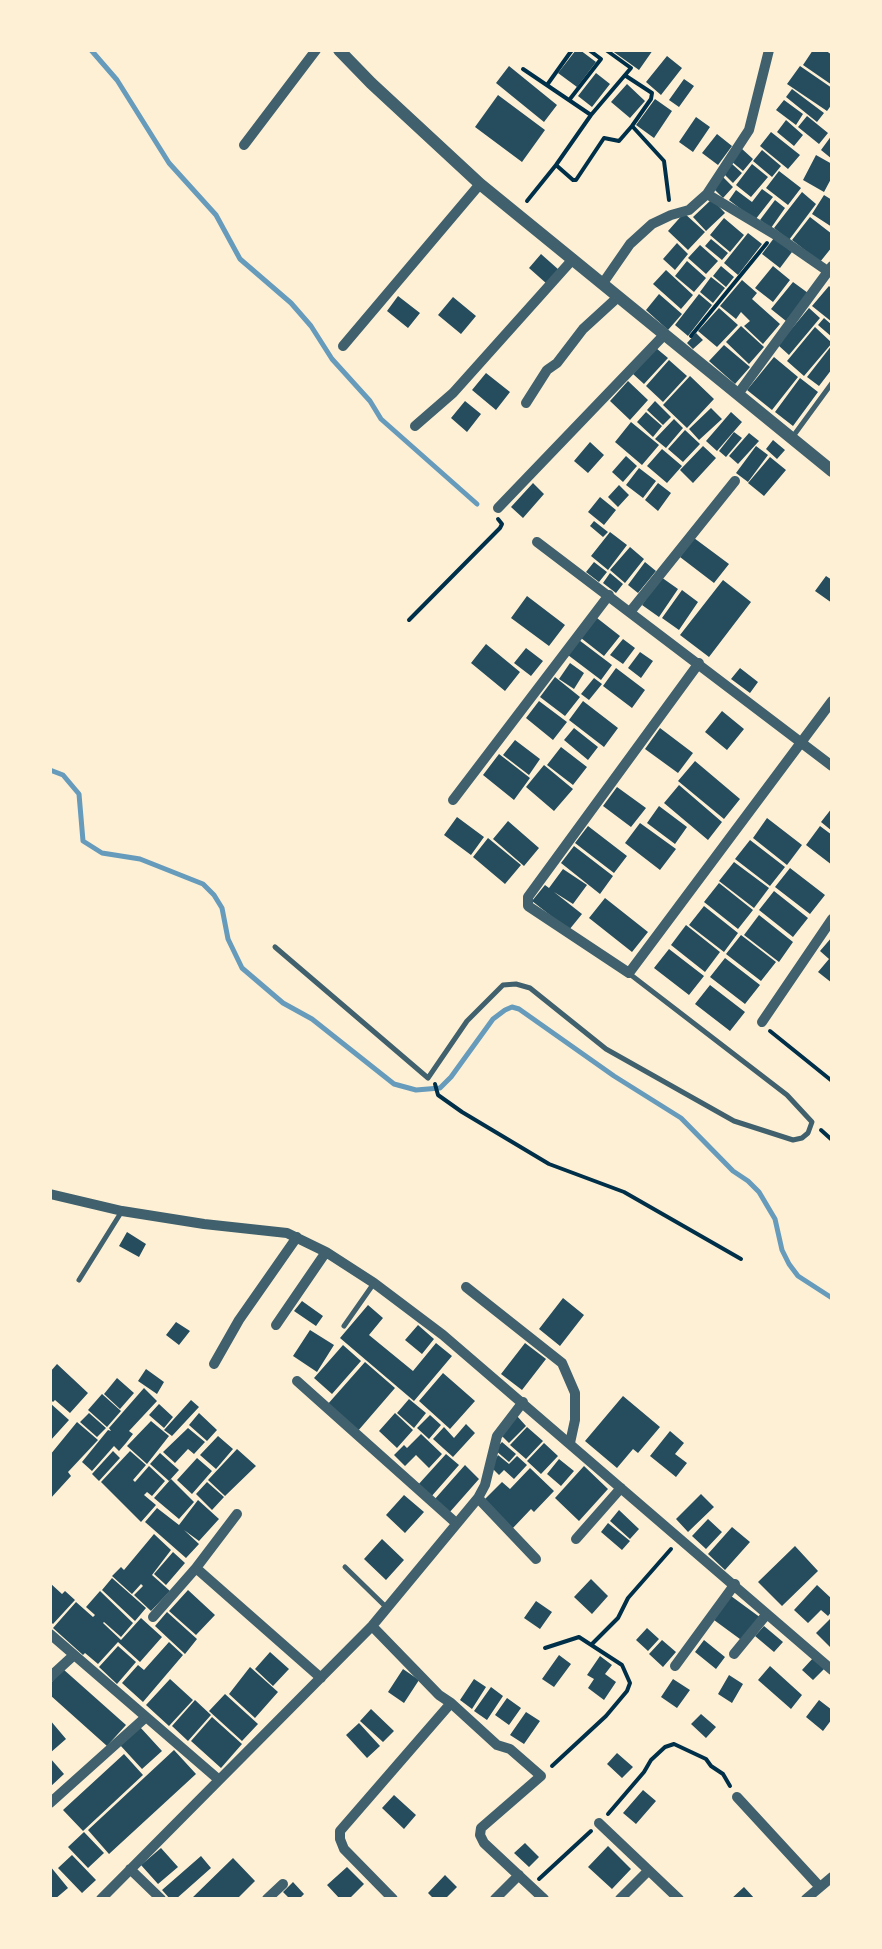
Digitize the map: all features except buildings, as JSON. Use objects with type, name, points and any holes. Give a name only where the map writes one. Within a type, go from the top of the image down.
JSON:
[{"type":"street","points":[[244,145],[316,50]]},
{"type":"street","points":[[340,50],[370,84],[480,184],[738,394],[829,462]]},
{"type":"street","points":[[602,283],[630,244],[652,224],[688,210],[706,194],[749,130],[769,50]]},
{"type":"street","points":[[343,346],[480,184]]},
{"type":"street","points":[[706,194],[830,269],[738,394]]},
{"type":"street","points":[[415,426],[454,393],[573,260]]},
{"type":"street","points":[[526,403],[547,370],[583,328],[618,297]]},
{"type":"street","points":[[498,508],[665,334]]},
{"type":"street","points":[[630,612],[735,480]]},
{"type":"street","points":[[537,542],[832,766]]},
{"type":"street","points":[[454,800],[609,594]]},
{"type":"street","points":[[699,663],[528,898],[528,906],[629,973],[832,702]]},
{"type":"street","points":[[766,1027],[832,919]]},
{"type":"street","points":[[50,1194],[122,1212],[287,1233],[326,1252],[443,1335],[832,1670]]},
{"type":"street","points":[[214,1364],[297,1236]]},
{"type":"street","points":[[276,1325],[326,1252]]},
{"type":"street","points":[[466,1287],[562,1364],[575,1393],[570,1443]]},
{"type":"street","points":[[296,1381],[456,1524]]},
{"type":"street","points":[[101,1899],[372,1626],[478,1498],[497,1436],[523,1402]]},
{"type":"street","points":[[576,1538],[621,1488]]},
{"type":"street","points":[[478,1498],[536,1559]]},
{"type":"street","points":[[153,1617],[237,1514]]},
{"type":"street","points":[[196,1568],[320,1678]]},
{"type":"street","points":[[675,1666],[735,1584]]},
{"type":"street","points":[[734,1654],[766,1615]]},
{"type":"street","points":[[372,1626],[439,1695],[497,1745],[510,1749],[541,1776],[481,1828],[480,1835],[544,1899]]},
{"type":"street","points":[[50,1634],[218,1779]]},
{"type":"street","points":[[50,1677],[74,1655]]},
{"type":"street","points":[[393,1899],[344,1849],[340,1831],[451,1703]]},
{"type":"street","points":[[50,1802],[146,1717]]},
{"type":"street","points":[[737,1796],[819,1886]]},
{"type":"street","points":[[599,1823],[679,1899]]},
{"type":"street","points":[[130,1870],[161,1899]]},
{"type":"street","points":[[620,1899],[648,1871]]},
{"type":"street","points":[[495,1899],[519,1875]]},
{"type":"street","points":[[806,1899],[832,1876]]},
{"type":"street","points":[[267,1899],[283,1884]]},
{"type":"lane","points":[[792,437],[832,383]]},
{"type":"lane","points":[[275,947],[428,1078],[468,1021],[504,984],[516,984],[530,988],[606,1050],[734,1120],[793,1140],[808,1133],[812,1122],[787,1095],[629,973]]},
{"type":"lane","points":[[78,1280],[122,1212]]},
{"type":"lane","points":[[344,1326],[374,1283]]},
{"type":"lane","points":[[345,1567],[387,1608]]},
{"type":"path","points":[[547,86],[572,50]]},
{"type":"path","points":[[569,100],[601,60],[589,50]]},
{"type":"path","points":[[517,213],[632,68],[606,50]]},
{"type":"path","points":[[522,68],[591,115]]},
{"type":"path","points":[[556,166],[576,180],[604,138],[620,141],[632,126],[652,94],[626,76]]},
{"type":"path","points":[[632,126],[664,161],[671,214]]},
{"type":"path","points":[[681,347],[774,234]]},
{"type":"path","points":[[409,620],[500,528],[502,524],[495,512],[498,508]]},
{"type":"path","points":[[766,1027],[832,1080]]},
{"type":"path","points":[[428,1078],[435,1083],[438,1094],[462,1112],[548,1164],[624,1192],[741,1258]]},
{"type":"path","points":[[592,1644],[618,1618],[628,1598],[681,1538]]},
{"type":"path","points":[[541,1776],[606,1716],[630,1683],[622,1665],[580,1636],[545,1648]]},
{"type":"path","points":[[532,1886],[599,1823],[666,1747],[674,1744],[706,1759],[723,1774],[737,1796]]},
{"type":"waterway","points":[[91,50],[117,80],[169,163],[216,215],[240,259],[291,303],[381,419],[477,504]]},
{"type":"waterway","points":[[50,770],[63,775],[79,794],[83,841],[102,853],[140,859],[203,884],[222,908],[228,939],[242,968],[394,1084],[416,1090],[440,1088],[493,1019],[512,1007],[519,1009],[681,1118],[759,1192],[775,1219],[789,1264],[798,1276],[832,1298]]}]
